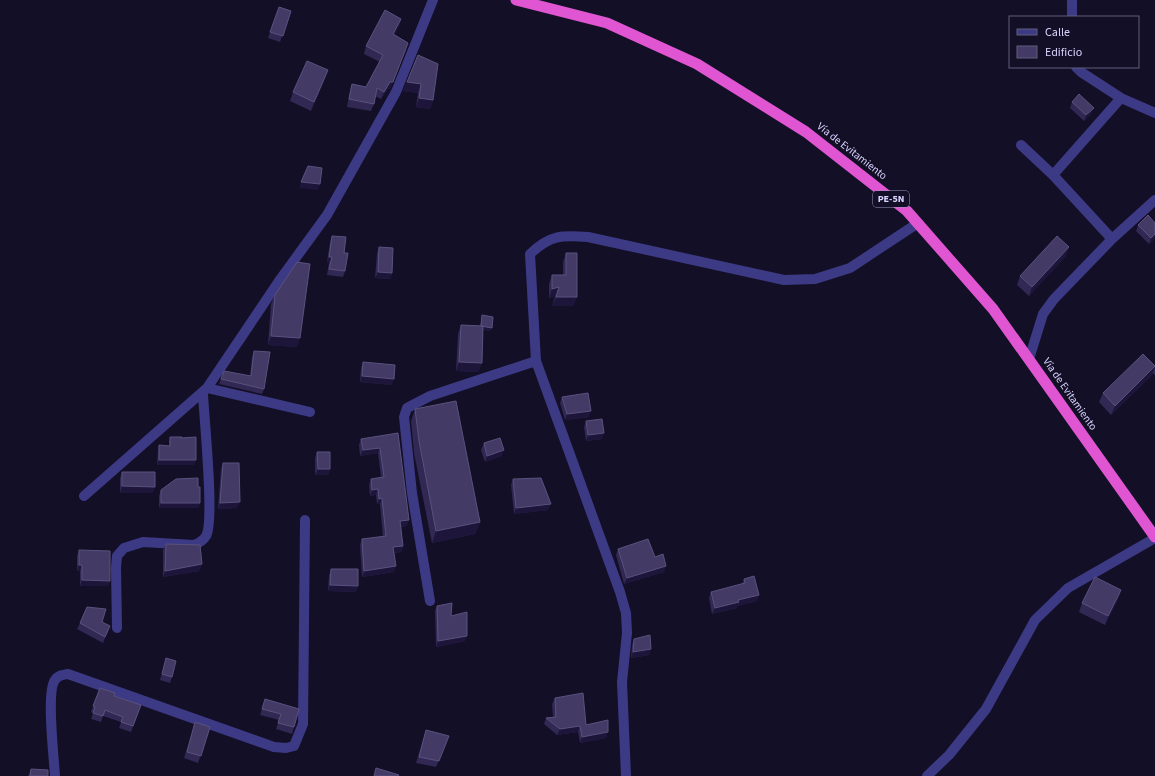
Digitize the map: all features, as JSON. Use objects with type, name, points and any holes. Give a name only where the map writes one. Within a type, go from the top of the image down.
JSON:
[{"type":"highway","name":"Vía de Evitamiento","points":[[516,0],[607,22],[697,64],[806,132],[907,211],[993,309],[1155,538]]},
{"type":"street","points":[[84,496],[205,391],[279,282],[327,215],[396,92],[434,0]]},
{"type":"street","points":[[1072,0],[1072,16]]},
{"type":"street","points":[[1077,68],[1122,98],[1155,113]]},
{"type":"street","points":[[1053,175],[1122,98]]},
{"type":"street","points":[[1021,145],[1053,175],[1112,239]]},
{"type":"street","points":[[1029,359],[1043,314],[1054,299],[1112,239],[1155,200]]},
{"type":"street","points":[[626,776],[622,682],[627,633],[626,613],[620,592],[536,361],[530,254],[542,243],[556,237],[588,237],[784,280],[807,280],[850,268],[918,223]]},
{"type":"street","points":[[430,601],[412,493],[404,416],[412,405],[430,396],[536,361]]},
{"type":"street","points":[[205,391],[310,412]]},
{"type":"street","points":[[117,628],[117,556],[124,548],[143,542],[194,545],[200,543],[206,536],[210,514],[205,391]]},
{"type":"street","points":[[55,776],[51,694],[54,680],[59,676],[68,674],[274,747],[286,748],[294,746],[303,724],[305,520]]},
{"type":"street","points":[[927,776],[949,755],[986,709],[1035,620],[1068,588],[1155,538]]},
{"type":"building","points":[[279,7],[291,11],[283,36],[270,32]]},
{"type":"building","points":[[385,10],[401,19],[393,34],[408,43],[393,82],[390,82],[384,92],[377,88],[374,104],[349,99],[352,84],[366,87],[383,55],[366,46]]},
{"type":"building","points":[[418,55],[438,64],[433,100],[419,98],[421,84],[407,82]]},
{"type":"building","points":[[307,61],[328,70],[314,102],[293,92]]},
{"type":"building","points":[[1079,94],[1094,108],[1086,115],[1072,102]]},
{"type":"building","points":[[308,166],[322,168],[320,184],[301,182]]},
{"type":"building","points":[[1148,215],[1155,223],[1155,234],[1151,238],[1138,225]]},
{"type":"building","points":[[332,236],[346,237],[344,253],[348,253],[345,271],[329,269],[332,257],[329,257]]},
{"type":"building","points":[[1057,236],[1069,247],[1032,287],[1020,276]]},
{"type":"building","points":[[379,247],[393,248],[392,273],[378,272]]},
{"type":"building","points":[[566,253],[577,253],[577,297],[556,297],[559,287],[552,289],[552,275],[566,275]]},
{"type":"building","points":[[297,262],[310,264],[300,338],[271,336],[275,295]]},
{"type":"building","points":[[482,315],[493,317],[492,328],[481,326]]},
{"type":"building","points":[[461,325],[483,326],[482,363],[459,362]]},
{"type":"building","points":[[254,351],[270,352],[264,389],[221,379],[224,371],[251,376]]},
{"type":"building","points":[[1143,354],[1155,366],[1115,406],[1103,393]]},
{"type":"building","points":[[363,362],[395,365],[394,379],[362,376]]},
{"type":"building","points":[[588,393],[591,411],[567,414],[562,397]]},
{"type":"building","points":[[456,401],[480,522],[436,531],[419,441],[415,409]]},
{"type":"building","points":[[602,419],[604,433],[588,435],[586,421]]},
{"type":"building","points":[[398,433],[409,520],[400,521],[403,546],[393,547],[396,566],[364,571],[362,539],[386,536],[382,498],[379,499],[378,489],[372,490],[371,479],[384,477],[380,448],[363,450],[361,439]]},
{"type":"building","points":[[170,437],[196,437],[196,460],[159,460],[159,445],[170,446]]},
{"type":"building","points":[[500,438],[504,450],[487,456],[484,443]]},
{"type":"building","points":[[317,452],[330,452],[330,469],[318,469]]},
{"type":"building","points":[[223,463],[239,463],[240,502],[220,503]]},
{"type":"building","points":[[122,472],[155,472],[155,487],[122,486]]},
{"type":"building","points":[[198,478],[198,487],[200,487],[200,503],[161,503],[161,490],[176,479]]},
{"type":"building","points":[[541,478],[551,504],[516,508],[513,479]]},
{"type":"building","points":[[648,539],[655,557],[663,554],[666,566],[627,578],[618,549]]},
{"type":"building","points":[[166,544],[200,545],[202,564],[165,571]]},
{"type":"building","points":[[79,550],[110,551],[110,581],[82,580],[82,565],[79,565]]},
{"type":"building","points":[[331,569],[358,569],[358,586],[330,585]]},
{"type":"building","points":[[754,576],[759,595],[715,608],[711,592],[745,583],[744,579]]},
{"type":"building","points":[[1095,577],[1121,590],[1108,616],[1082,603]]},
{"type":"building","points":[[452,603],[451,616],[467,612],[467,636],[438,641],[437,606]]},
{"type":"building","points":[[87,607],[106,609],[102,622],[110,626],[105,637],[80,623]]},
{"type":"building","points":[[650,635],[651,649],[633,652],[634,639]]},
{"type":"building","points":[[166,658],[176,661],[172,677],[162,674]]},
{"type":"building","points":[[100,688],[115,693],[114,696],[141,705],[133,726],[121,722],[123,717],[105,710],[103,716],[93,713],[95,707],[93,706]]},
{"type":"building","points":[[583,693],[586,725],[608,720],[608,732],[582,737],[580,726],[560,729],[546,718],[556,717],[555,698]]},
{"type":"building","points":[[265,699],[299,709],[294,727],[278,723],[281,714],[262,709]]},
{"type":"building","points":[[195,722],[210,727],[201,756],[187,752]]},
{"type":"building","points":[[426,730],[449,736],[439,761],[419,757]]},
{"type":"building","points":[[376,768],[399,775],[374,776]]},
{"type":"building","points":[[31,769],[48,770],[48,776],[30,776]]}]
